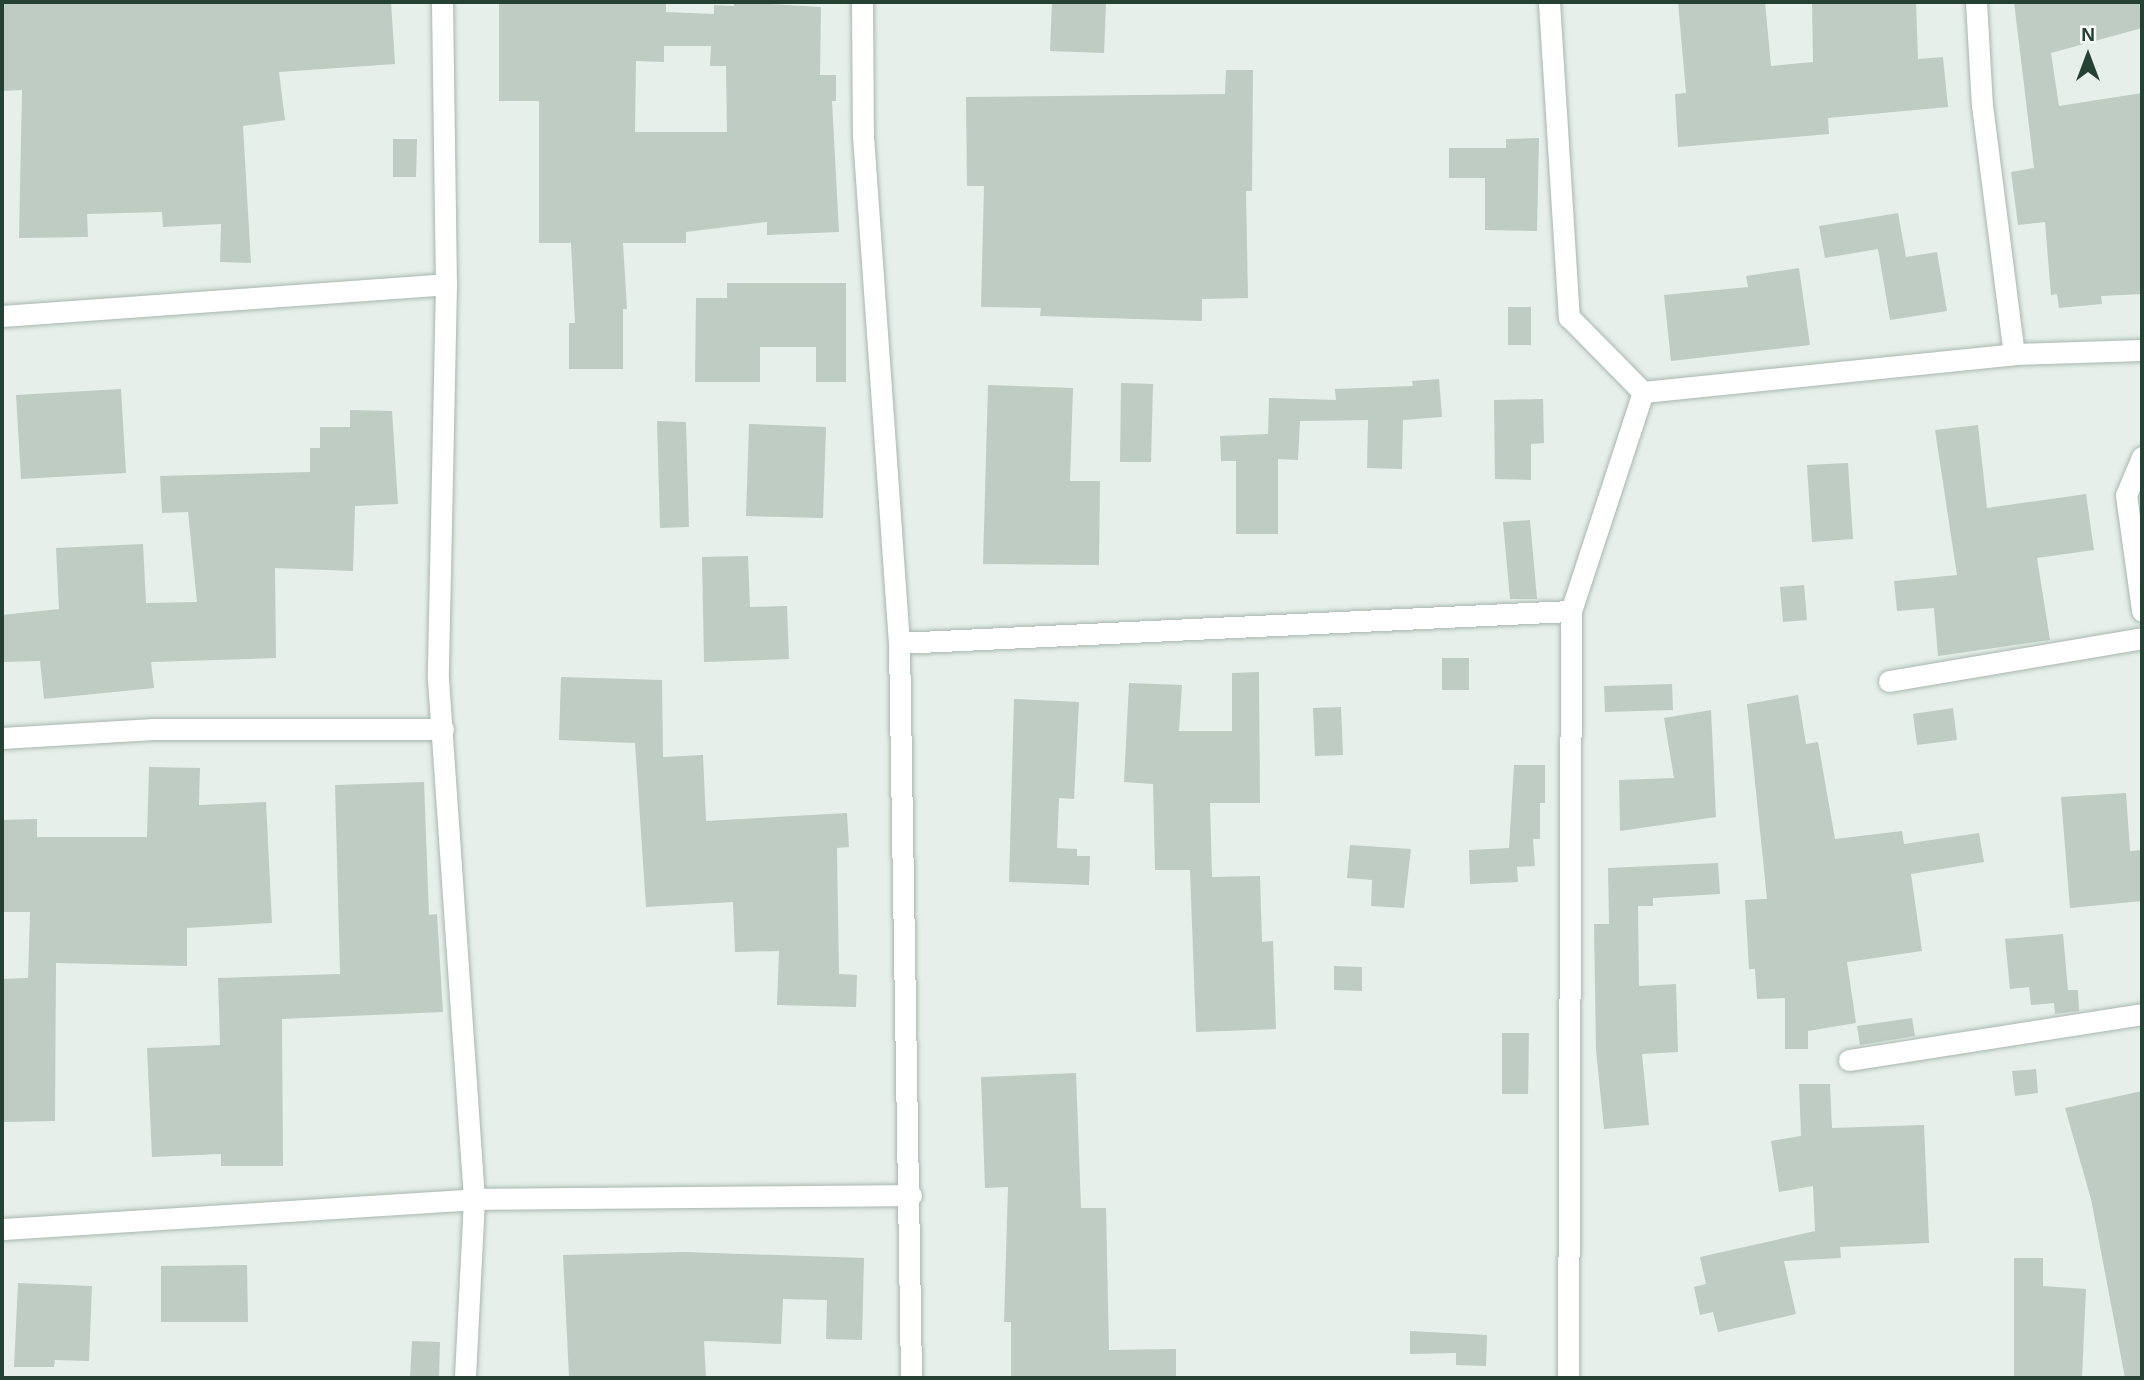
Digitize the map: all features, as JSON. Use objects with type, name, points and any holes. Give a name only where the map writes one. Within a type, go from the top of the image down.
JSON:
[{"type":"street","points":[[442,2],[446,284],[438,679],[474,1199],[465,1378]]},
{"type":"street","points":[[862,2],[863,136],[899,643],[911,1195],[911,1378]]},
{"type":"street","points":[[1549,2],[1569,317],[1643,392]]},
{"type":"street","points":[[1976,2],[1982,105],[2014,354]]},
{"type":"street","points":[[2,316],[446,284]]},
{"type":"street","points":[[1643,392],[2014,354],[2142,350]]},
{"type":"street","points":[[1568,1378],[1571,611],[1643,392]]},
{"type":"street","points":[[2142,457],[2126,495],[2142,611]]},
{"type":"street","points":[[899,643],[1571,611]]},
{"type":"street","points":[[1889,681],[2142,638]]},
{"type":"street","points":[[2,738],[153,729],[443,729]]},
{"type":"street","points":[[1849,1060],[2142,1014]]},
{"type":"street","points":[[2,1229],[474,1199],[911,1195]]},
{"type":"building","points":[[2,2],[391,2],[395,64],[279,72],[285,120],[243,126],[251,263],[220,262],[221,224],[163,227],[162,212],[87,214],[88,237],[19,238],[22,90],[2,91]]},
{"type":"building","points":[[499,2],[666,2],[666,12],[714,14],[714,5],[734,6],[734,2],[821,7],[820,75],[836,75],[836,101],[832,101],[839,232],[767,235],[767,222],[686,232],[686,243],[623,243],[627,309],[623,309],[623,369],[569,369],[569,323],[575,323],[571,243],[539,243],[539,101],[499,101]],"holes":[[[664,46],[711,46],[710,66],[726,66],[727,132],[635,132],[636,61],[664,62]]]},
{"type":"building","points":[[1052,2],[1106,2],[1104,53],[1050,51]]},
{"type":"building","points":[[1678,2],[1765,2],[1771,66],[1813,62],[1812,2],[1916,2],[1918,59],[1943,57],[1948,107],[1828,118],[1829,134],[1678,147],[1675,94],[1686,93]]},
{"type":"building","points":[[2014,2],[2142,2],[2142,28],[2051,53],[2059,106],[2142,93],[2142,294],[2101,296],[2102,304],[2059,308],[2057,294],[2051,295],[2045,222],[2018,225],[2011,172],[2034,168]]},
{"type":"building","points":[[1226,70],[1253,70],[1252,191],[1246,191],[1248,298],[1202,299],[1202,321],[1040,316],[1041,308],[981,307],[984,186],[967,186],[966,97],[1225,94]]},
{"type":"building","points":[[1539,138],[1537,231],[1485,230],[1485,178],[1449,178],[1449,148],[1506,148],[1506,139]]},
{"type":"building","points":[[393,139],[417,139],[416,177],[393,177]]},
{"type":"building","points":[[1898,213],[1906,257],[1937,252],[1947,311],[1890,320],[1878,249],[1825,258],[1819,226]]},
{"type":"building","points":[[1799,268],[1810,345],[1671,361],[1664,295],[1748,287],[1746,276]]},
{"type":"building","points":[[727,283],[846,283],[846,382],[816,382],[816,347],[760,347],[760,382],[695,382],[696,298],[727,298]]},
{"type":"building","points":[[1508,307],[1531,307],[1531,345],[1508,345]]},
{"type":"building","points":[[1439,379],[1442,417],[1403,420],[1402,469],[1367,468],[1368,420],[1300,421],[1298,460],[1278,459],[1278,534],[1236,534],[1236,461],[1221,461],[1220,436],[1268,434],[1269,398],[1336,400],[1335,389],[1413,386],[1412,381]]},
{"type":"building","points":[[1121,383],[1153,384],[1151,462],[1120,462]]},
{"type":"building","points":[[988,385],[1073,388],[1070,481],[1100,481],[1099,565],[983,564]]},
{"type":"building","points":[[121,389],[126,473],[21,479],[16,395]]},
{"type":"building","points":[[1543,399],[1544,443],[1531,444],[1531,480],[1495,479],[1494,400]]},
{"type":"building","points":[[350,410],[392,411],[398,504],[355,506],[353,571],[275,568],[276,658],[151,662],[154,688],[44,699],[40,661],[2,662],[2,615],[59,609],[56,548],[143,544],[146,603],[197,602],[188,512],[162,513],[160,476],[310,472],[310,448],[320,448],[320,427],[350,427]]},
{"type":"building","points":[[657,421],[686,422],[689,527],[660,528]]},
{"type":"building","points":[[749,424],[826,427],[823,518],[746,516]]},
{"type":"building","points":[[1978,425],[1987,508],[2086,494],[2094,550],[2037,558],[2050,640],[1938,656],[1934,608],[1897,611],[1894,581],[1957,575],[1935,430]]},
{"type":"building","points":[[1848,463],[1853,539],[1812,542],[1807,465]]},
{"type":"building","points":[[1530,520],[1537,599],[1510,599],[1503,522]]},
{"type":"building","points":[[748,556],[750,607],[787,606],[789,659],[704,662],[702,557]]},
{"type":"building","points":[[1804,585],[1807,620],[1783,622],[1780,587]]},
{"type":"building","points":[[1442,658],[1469,658],[1469,690],[1442,690]]},
{"type":"building","points":[[1259,672],[1260,803],[1210,803],[1212,877],[1260,876],[1262,942],[1273,941],[1276,1029],[1196,1032],[1190,870],[1155,870],[1153,784],[1124,782],[1129,683],[1182,685],[1179,731],[1232,731],[1232,673]]},
{"type":"building","points":[[561,677],[662,680],[663,757],[703,755],[706,821],[847,813],[849,847],[837,848],[839,974],[857,975],[856,1007],[777,1005],[779,951],[735,952],[733,902],[646,907],[635,743],[559,740]]},
{"type":"building","points":[[1672,684],[1673,710],[1605,712],[1604,686]]},
{"type":"building","points":[[1798,695],[1806,744],[1818,742],[1835,839],[1902,831],[1904,844],[1979,833],[1984,862],[1911,874],[1922,951],[1847,962],[1856,1023],[1808,1031],[1808,1049],[1785,1049],[1785,998],[1757,999],[1755,969],[1749,969],[1745,900],[1767,899],[1747,704]]},
{"type":"building","points":[[1014,699],[1079,702],[1074,799],[1059,798],[1057,848],[1077,849],[1077,856],[1090,856],[1089,885],[1009,882]]},
{"type":"building","points":[[1341,707],[1343,755],[1315,756],[1313,708]]},
{"type":"building","points":[[1953,708],[1957,740],[1917,745],[1913,714]]},
{"type":"building","points":[[1711,710],[1716,817],[1620,831],[1619,780],[1674,778],[1664,718]]},
{"type":"building","points":[[1514,765],[1545,765],[1545,803],[1540,803],[1540,839],[1533,839],[1535,866],[1517,867],[1518,882],[1470,884],[1469,850],[1509,848]]},
{"type":"building","points":[[149,767],[200,768],[199,805],[266,802],[272,923],[187,928],[187,966],[56,963],[55,1121],[2,1122],[2,979],[28,978],[30,912],[2,912],[2,820],[37,819],[37,837],[147,837]]},
{"type":"building","points":[[424,782],[429,915],[437,914],[443,1012],[282,1019],[283,1166],[221,1166],[221,1154],[152,1157],[147,1048],[220,1045],[218,978],[340,974],[335,785]]},
{"type":"building","points":[[2126,793],[2130,851],[2142,850],[2142,901],[2070,908],[2061,797]]},
{"type":"building","points":[[1350,845],[1411,849],[1404,908],[1371,906],[1372,880],[1347,878]]},
{"type":"building","points":[[1718,863],[1720,894],[1653,898],[1653,906],[1638,906],[1639,986],[1676,984],[1678,1052],[1642,1054],[1649,1125],[1604,1129],[1596,1050],[1594,924],[1609,924],[1608,868]]},
{"type":"building","points":[[2063,934],[2068,990],[2078,990],[2079,1011],[2055,1014],[2054,1003],[2031,1005],[2029,987],[2010,989],[2005,939]]},
{"type":"building","points":[[1334,966],[1362,967],[1362,991],[1334,990]]},
{"type":"building","points":[[1912,1018],[1915,1036],[1860,1045],[1857,1026]]},
{"type":"building","points":[[1502,1033],[1529,1033],[1528,1094],[1502,1094]]},
{"type":"building","points":[[2036,1069],[2038,1093],[2015,1096],[2012,1071]]},
{"type":"building","points":[[1076,1073],[1081,1208],[1106,1208],[1109,1350],[1176,1349],[1176,1378],[1011,1378],[1011,1322],[1004,1322],[1008,1187],[985,1188],[981,1077]]},
{"type":"building","points":[[1799,1084],[1830,1084],[1832,1128],[1924,1125],[1929,1243],[1840,1247],[1841,1258],[1784,1261],[1796,1314],[1718,1332],[1713,1312],[1700,1315],[1694,1287],[1706,1284],[1700,1257],[1815,1231],[1813,1186],[1779,1192],[1771,1141],[1801,1136]]},
{"type":"building","points":[[2142,1091],[2142,1378],[2125,1378],[2091,1199],[2065,1108]]},
{"type":"building","points":[[685,1252],[864,1258],[862,1340],[826,1339],[827,1300],[783,1299],[781,1344],[704,1341],[706,1378],[569,1377],[563,1255]]},
{"type":"building","points":[[2014,1258],[2043,1258],[2043,1286],[2086,1289],[2082,1378],[2014,1378]]},
{"type":"building","points":[[247,1265],[248,1322],[161,1322],[161,1266]]},
{"type":"building","points":[[18,1283],[92,1286],[89,1361],[55,1360],[54,1367],[14,1367]]},
{"type":"building","points":[[1410,1331],[1487,1335],[1486,1366],[1456,1365],[1456,1353],[1410,1354]]},
{"type":"building","points":[[412,1341],[440,1342],[439,1378],[410,1378]]}]
